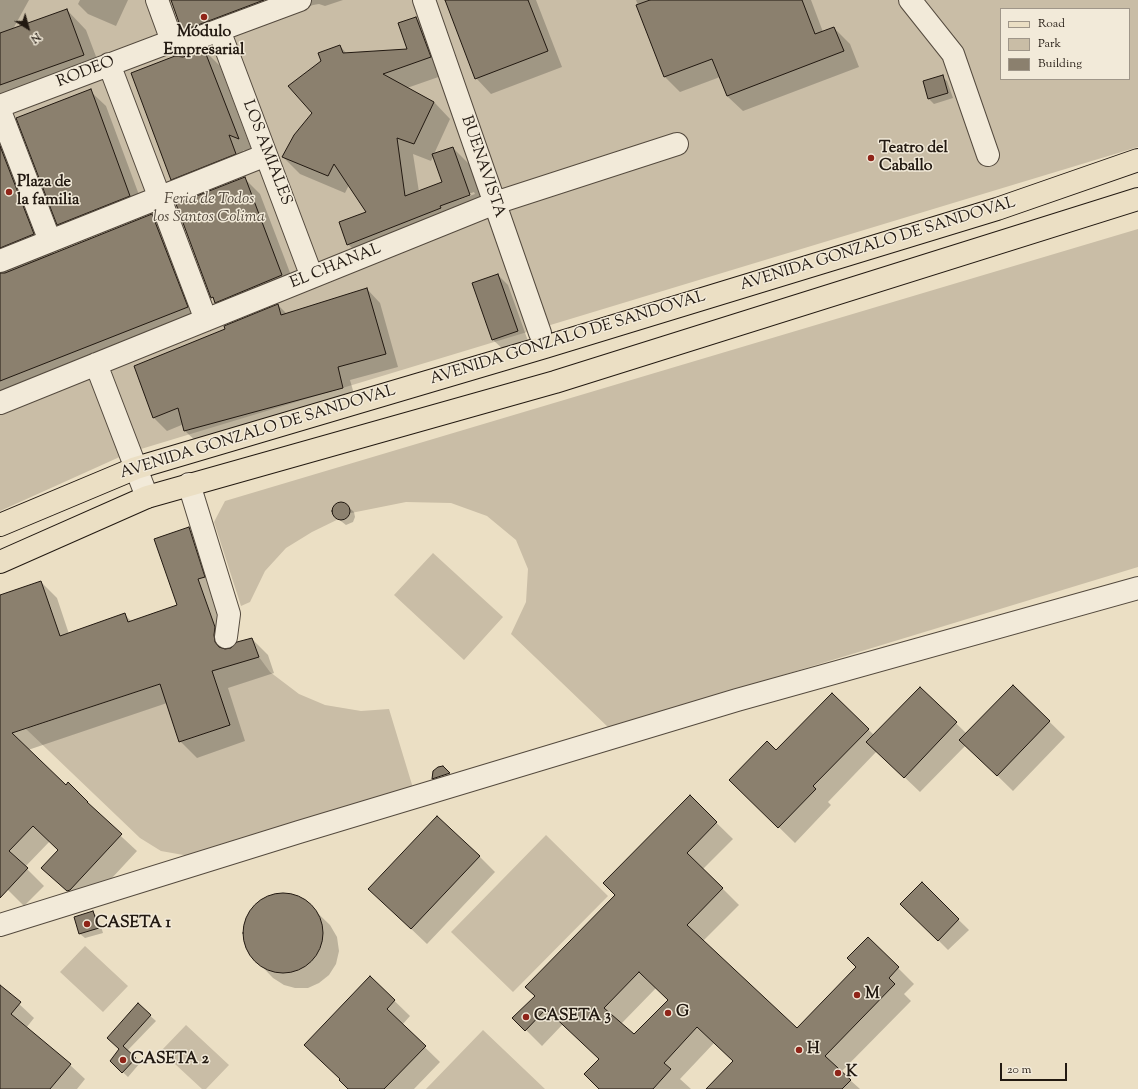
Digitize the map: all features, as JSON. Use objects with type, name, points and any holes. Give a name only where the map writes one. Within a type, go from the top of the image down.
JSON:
[{"type":"main road","name":"AVENIDA GONZALO DE SANDOVAL","points":[[0,525],[136,468],[544,347],[997,209],[1138,160]]},
{"type":"main road","name":"AVENIDA GONZALO DE SANDOVAL","points":[[0,562],[147,497],[555,382],[1138,199]]},
{"type":"street","points":[[157,0],[176,43]]},
{"type":"street","name":"RODEO","points":[[0,106],[110,64],[219,30],[300,0]]},
{"type":"street","name":"BUENAVISTA","points":[[424,0],[540,333]]},
{"type":"street","points":[[910,0],[953,54],[988,155]]},
{"type":"street","name":"LOS AMIALES","points":[[219,30],[312,277]]},
{"type":"street","points":[[110,64],[206,320]]},
{"type":"street","points":[[0,111],[50,241]]},
{"type":"street","name":"EL CHANAL","points":[[0,403],[495,203],[677,144]]},
{"type":"street","points":[[0,261],[266,155]]},
{"type":"street","points":[[96,364],[147,497]]},
{"type":"street","points":[[189,484],[229,614],[226,637]]},
{"type":"street","points":[[0,925],[306,830],[737,700],[1138,588]]},
{"type":"green space","name":"Feria de Todos los Santos Colima","points":[[0,0],[1138,0],[1138,147],[124,455],[0,511]]},
{"type":"green space","points":[[1138,229],[1138,567],[609,728],[511,634],[526,602],[528,569],[516,540],[487,516],[451,503],[406,502],[351,513],[312,532],[286,548],[265,571],[250,602],[241,606],[214,522],[225,501]]},
{"type":"green space","points":[[433,553],[503,617],[464,660],[394,595]]},
{"type":"green space","points":[[259,657],[270,672],[299,694],[325,705],[361,711],[389,709],[413,788],[189,856],[161,851],[140,838],[26,729],[202,670],[180,742],[229,725],[210,666]]},
{"type":"green space","points":[[546,835],[608,896],[513,992],[451,932]]},
{"type":"green space","points":[[85,946],[128,986],[103,1012],[60,972]]},
{"type":"green space","points":[[186,1025],[229,1065],[206,1089],[202,1089],[161,1051]]},
{"type":"green space","points":[[483,1030],[545,1089],[426,1089]]},
{"type":"building","name":"Módulo Empresarial","points":[[171,0],[264,0],[182,31]]},
{"type":"building","points":[[445,0],[528,0],[548,51],[475,79]]},
{"type":"building","points":[[650,0],[802,0],[815,34],[834,27],[844,51],[727,96],[712,59],[664,77],[636,5]]},
{"type":"building","points":[[67,9],[84,55],[0,85],[0,33]]},
{"type":"building","points":[[416,17],[431,57],[383,74],[434,102],[414,144],[397,138],[405,196],[442,182],[432,154],[453,147],[470,195],[347,245],[339,222],[366,212],[334,164],[328,176],[282,157],[294,135],[312,113],[288,86],[321,61],[318,53],[340,45],[343,53],[407,49],[398,23]]},
{"type":"building","points":[[204,49],[239,139],[229,135],[236,154],[171,180],[131,73],[175,56],[183,57]]},
{"type":"building","points":[[943,75],[948,93],[928,99],[923,81]]},
{"type":"building","points":[[91,89],[130,196],[57,225],[16,118]]},
{"type":"building","name":"Plaza de la familia","points":[[0,146],[34,234],[0,248]]},
{"type":"building","points":[[245,177],[282,275],[215,303],[213,297],[211,298],[176,204]]},
{"type":"building","points":[[152,214],[188,307],[0,381],[0,273],[5,273]]},
{"type":"building","points":[[498,274],[518,331],[492,340],[472,283]]},
{"type":"building","points":[[367,288],[386,354],[338,367],[343,388],[184,431],[178,408],[153,418],[134,366],[225,329],[224,326],[278,304],[281,315]]},
{"type":"building","points":[[337,502],[345,502],[350,507],[348,518],[345,520],[337,520],[332,515],[332,507]]},
{"type":"building","points":[[189,527],[205,577],[198,579],[215,627],[215,642],[219,647],[225,649],[231,648],[237,642],[252,638],[259,657],[212,671],[230,725],[179,742],[160,684],[12,733],[66,785],[68,782],[87,802],[122,834],[70,890],[67,891],[41,868],[58,850],[33,826],[9,851],[28,868],[0,898],[0,595],[41,581],[60,636],[125,613],[128,622],[177,605],[154,539]]},
{"type":"building","points":[[1013,685],[1050,721],[997,776],[959,740]]},
{"type":"building","points":[[920,687],[957,722],[904,778],[866,742]]},
{"type":"building","points":[[832,693],[869,729],[813,786],[816,789],[778,828],[729,780],[767,741],[776,750]]},
{"type":"building","points":[[443,766],[450,773],[432,779],[433,771],[438,767]]},
{"type":"building","points":[[690,795],[717,822],[687,853],[723,888],[687,925],[797,1028],[856,967],[847,958],[868,937],[899,967],[889,978],[895,984],[825,1056],[851,1080],[842,1089],[706,1089],[733,1061],[697,1027],[664,1063],[671,1069],[653,1089],[599,1089],[584,1074],[599,1059],[546,1009],[525,1031],[512,1018],[535,996],[525,987],[615,895],[603,883]],"holes":[[[639,972],[668,1000],[634,1034],[604,1008]]]},
{"type":"building","points":[[437,816],[480,856],[411,929],[368,889]]},
{"type":"building","points":[[922,882],[959,919],[938,941],[900,904]]},
{"type":"building","points":[[283,893],[298,896],[311,905],[320,918],[323,933],[320,948],[311,961],[298,970],[283,973],[268,970],[255,961],[246,948],[243,933],[246,918],[255,905],[268,896]]},
{"type":"building","name":"CASETA 1","points":[[93,911],[99,928],[79,934],[74,917]]},
{"type":"building","points":[[370,976],[395,1000],[387,1009],[426,1046],[384,1089],[348,1089],[339,1080],[340,1079],[304,1045]]},
{"type":"building","points":[[0,985],[21,1002],[11,1014],[71,1064],[50,1089],[0,1089]]},
{"type":"building","points":[[138,1003],[151,1015],[123,1046],[136,1058],[122,1073],[110,1061],[119,1049],[107,1038]]},
{"type":"place","name":"Módulo Empresarial","points":[[204,17]]},
{"type":"place","name":"Teatro del Caballo","points":[[871,158]]},
{"type":"place","name":"Plaza de la familia","points":[[9,192]]},
{"type":"place","name":"CASETA 1","points":[[87,924]]},
{"type":"place","name":"M","points":[[857,995]]},
{"type":"place","name":"G","points":[[668,1013]]},
{"type":"place","name":"CASETA 3","points":[[526,1017]]},
{"type":"place","name":"H","points":[[799,1050]]},
{"type":"place","name":"CASETA 2","points":[[123,1060]]},
{"type":"place","name":"K","points":[[838,1073]]}]
